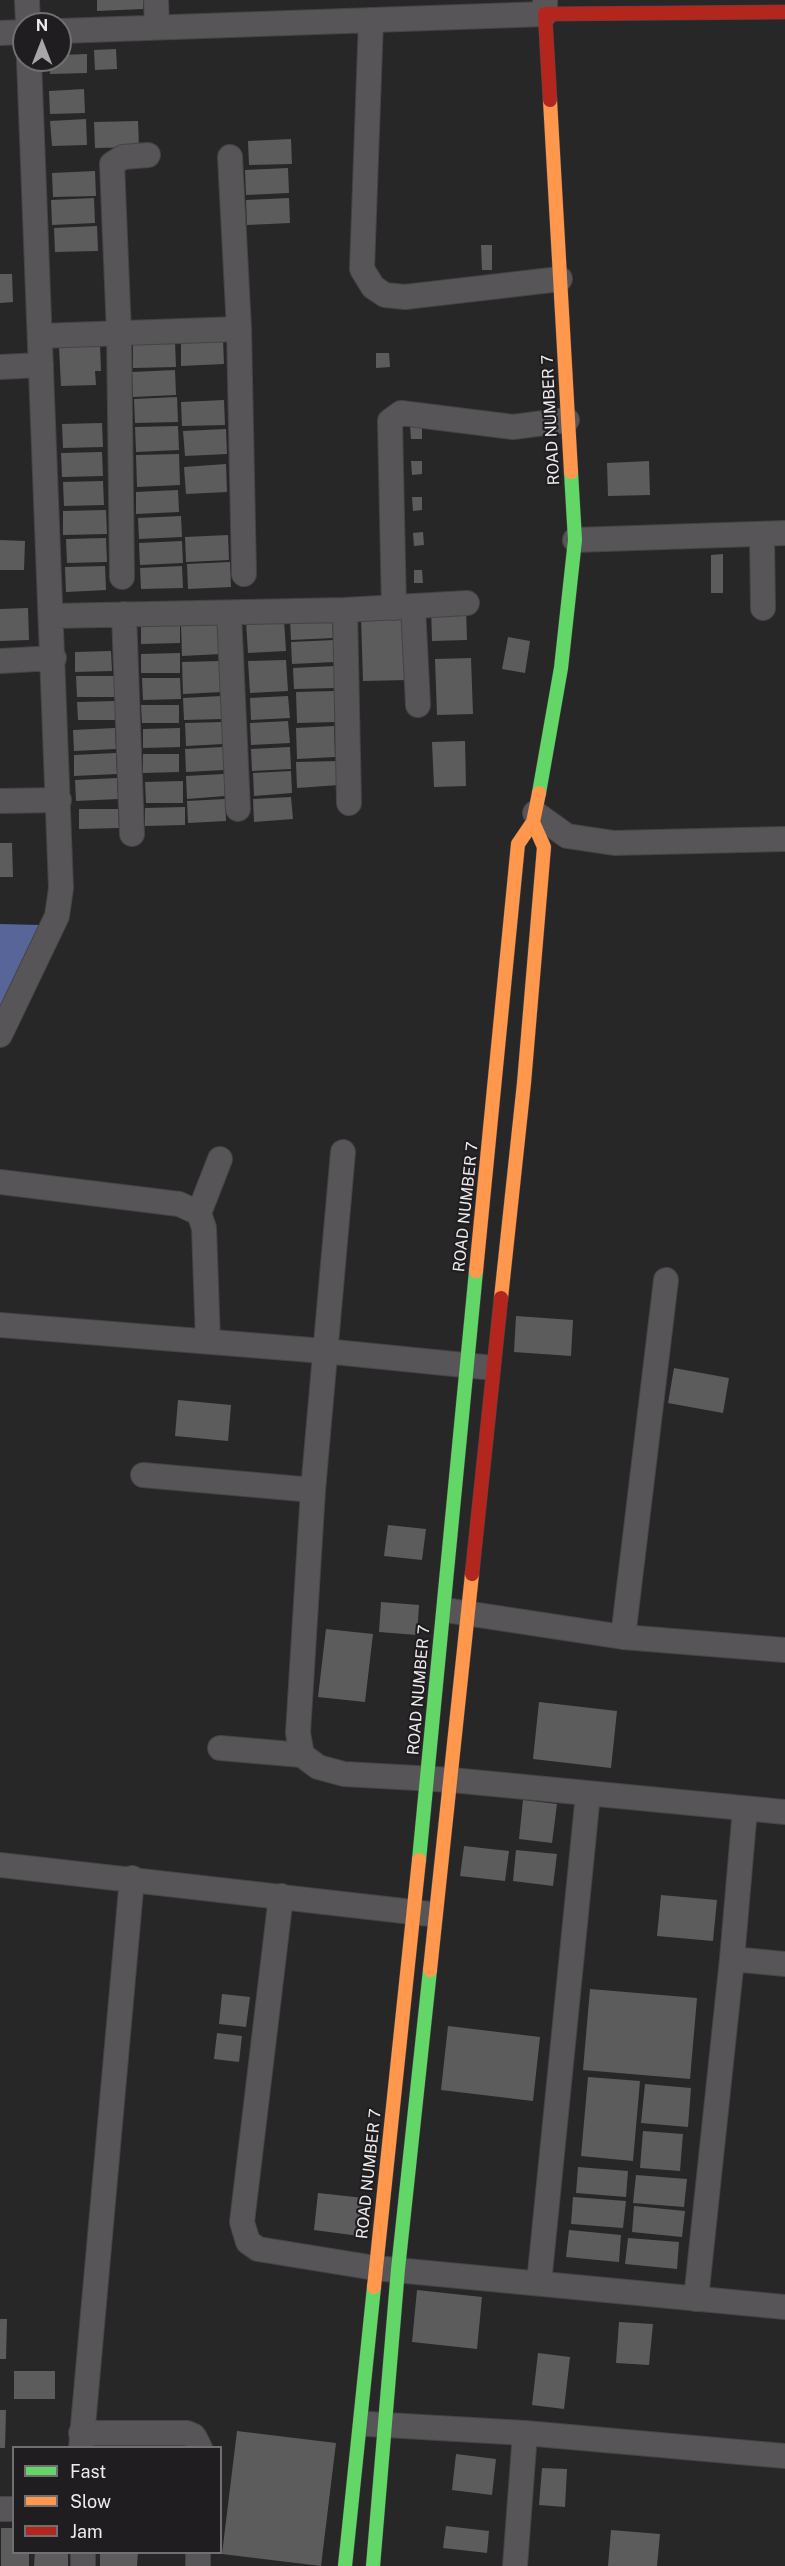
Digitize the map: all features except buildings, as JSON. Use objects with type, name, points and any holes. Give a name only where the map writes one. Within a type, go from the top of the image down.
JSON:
[{"type":"street","points":[[156,0],[157,27]]},
{"type":"street","name":"ROAD NUMBER 7","points":[[373,2566],[384,2426],[387,2268],[413,1912],[428,1779],[518,844],[534,817],[561,668],[575,540],[545,7]]},
{"type":"street","points":[[72,31],[157,27],[293,11],[371,20],[408,9],[679,7],[785,12]]},
{"type":"street","points":[[371,20],[362,269],[372,287],[386,295],[405,297],[560,279]]},
{"type":"street","points":[[0,1035],[57,916],[61,888],[54,658],[29,72]]},
{"type":"street","points":[[122,578],[119,333],[112,164],[123,157],[148,155]]},
{"type":"street","points":[[230,157],[239,329],[244,574]]},
{"type":"street","points":[[40,336],[239,329]]},
{"type":"street","points":[[0,367],[41,365]]},
{"type":"street","points":[[418,705],[403,607],[390,421],[401,412],[513,427],[567,420]]},
{"type":"street","points":[[575,540],[773,533],[763,608]]},
{"type":"street","points":[[52,616],[345,610],[467,603]]},
{"type":"street","points":[[345,610],[349,802]]},
{"type":"street","points":[[229,613],[238,809]]},
{"type":"street","points":[[124,614],[132,834]]},
{"type":"street","points":[[0,661],[54,658]]},
{"type":"street","points":[[0,801],[58,800]]},
{"type":"street","points":[[534,817],[567,836],[614,843],[785,839]]},
{"type":"street","name":"ROAD NUMBER 7","points":[[345,2566],[360,2423],[387,2268],[437,1915],[452,1780],[524,1083],[544,847],[534,817]]},
{"type":"street","points":[[302,1755],[298,1733],[313,1490],[343,1152]]},
{"type":"street","points":[[208,1341],[204,1228],[199,1213],[220,1159]]},
{"type":"street","points":[[0,1182],[179,1204],[199,1213]]},
{"type":"street","points":[[482,1209],[510,1210]]},
{"type":"street","points":[[623,1636],[666,1280]]},
{"type":"street","points":[[0,1325],[324,1351],[493,1368]]},
{"type":"street","points":[[142,1475],[313,1490]]},
{"type":"street","points":[[443,1610],[623,1636],[785,1650]]},
{"type":"street","points":[[220,1748],[302,1755],[318,1767],[344,1774],[452,1780],[785,1812]]},
{"type":"street","points":[[539,2283],[588,1794]]},
{"type":"street","points":[[696,2299],[732,1959],[745,1809]]},
{"type":"street","points":[[0,1864],[437,1915]]},
{"type":"street","points":[[132,1878],[81,2440],[187,2433],[194,2436],[199,2446]]},
{"type":"street","points":[[281,1896],[242,2222],[243,2232],[248,2242],[258,2249],[387,2268],[785,2307]]},
{"type":"street","points":[[732,1959],[785,1964]]},
{"type":"street","points":[[360,2423],[525,2433],[785,2456]]},
{"type":"street","points":[[515,2566],[525,2433]]},
{"type":"water","points":[[0,924],[40,925],[0,1008]]},
{"type":"traffic: fast","points":[[539,793],[561,668],[575,540],[571,472]]},
{"type":"traffic: fast","points":[[419,1860],[476,1271]]},
{"type":"traffic: fast","points":[[373,2566],[398,2269],[430,1970]]},
{"type":"traffic: fast","points":[[345,2566],[374,2287]]},
{"type":"traffic: slow","points":[[550,100],[571,472]]},
{"type":"traffic: slow","points":[[476,1271],[518,844],[533,822],[539,793]]},
{"type":"traffic: slow","points":[[501,1298],[524,1083],[544,847],[533,822]]},
{"type":"traffic: slow","points":[[430,1970],[472,1574]]},
{"type":"traffic: slow","points":[[374,2287],[419,1860]]},
{"type":"traffic: jam","points":[[550,100],[545,14],[785,12]]},
{"type":"traffic: jam","points":[[472,1574],[501,1298]]}]
